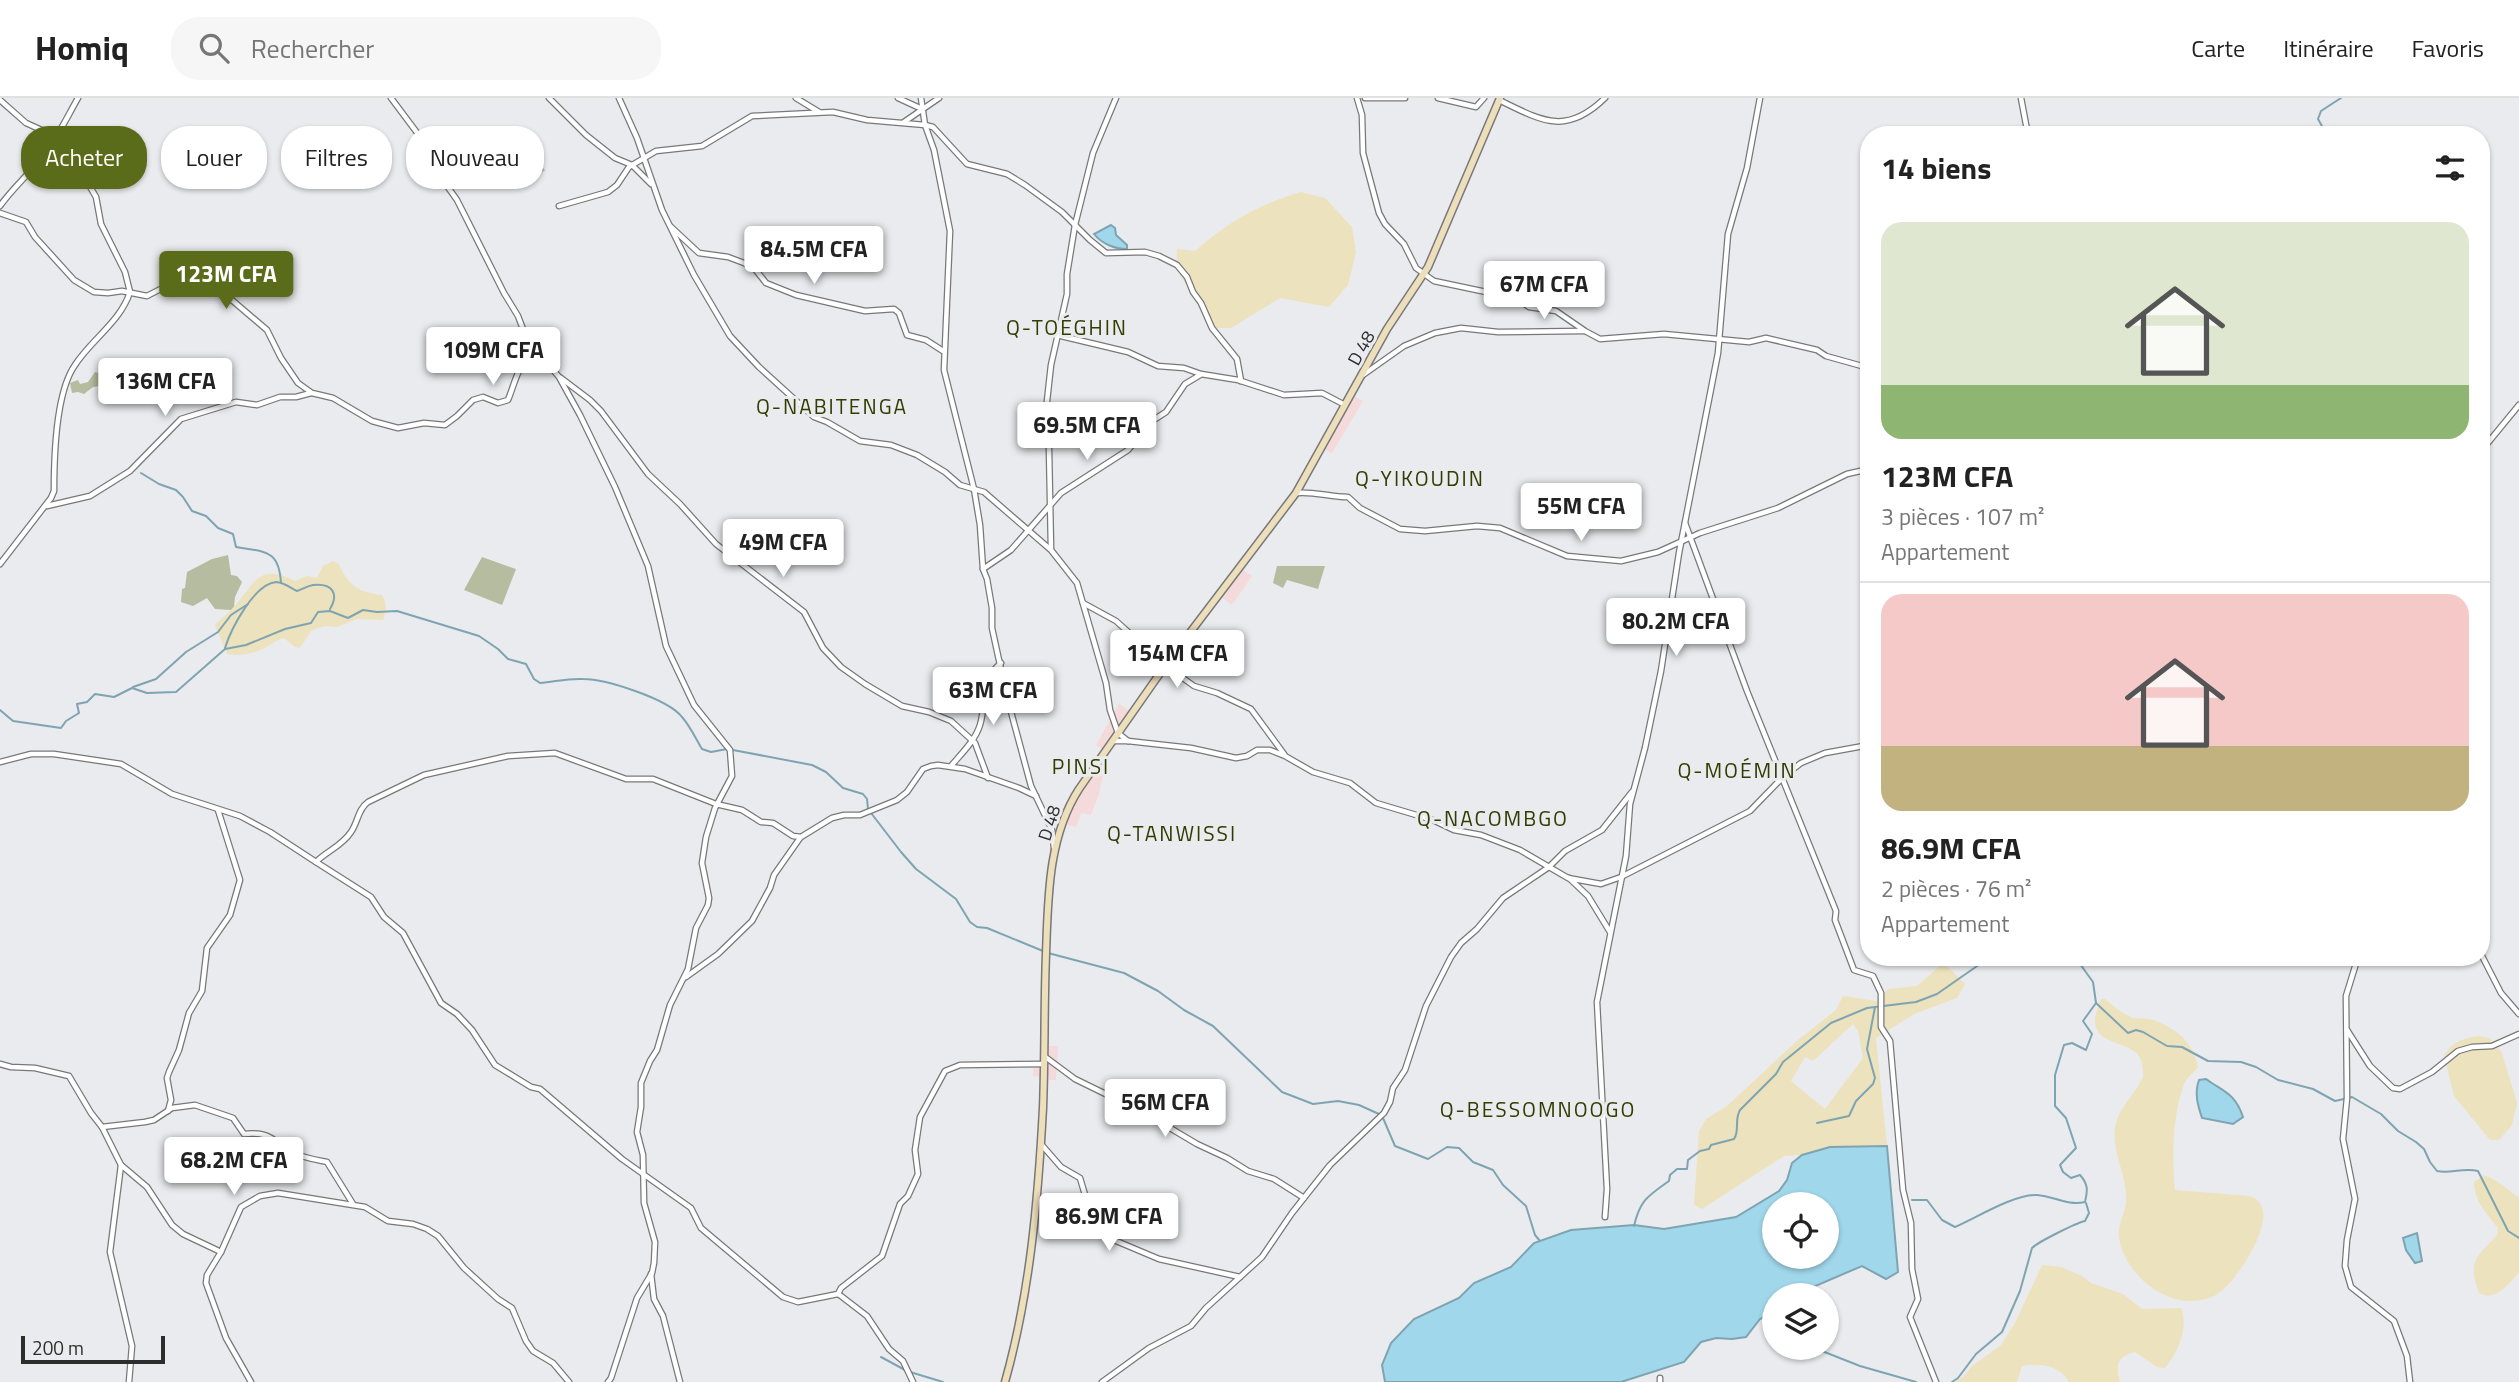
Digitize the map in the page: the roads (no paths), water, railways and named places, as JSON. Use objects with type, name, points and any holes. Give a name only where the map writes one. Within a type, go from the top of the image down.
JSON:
[{"type":"street","points":[[63,126],[78,98]]},
{"type":"street","points":[[391,98],[424,142],[518,316],[526,337],[559,377],[615,486],[648,566],[666,646],[694,705],[730,750],[732,776],[716,804],[706,837],[702,863],[708,905],[696,928],[688,969],[670,1004],[657,1050],[641,1083],[637,1132],[643,1155],[644,1203],[655,1242],[652,1273],[654,1299],[663,1316],[680,1382]]},
{"type":"street","points":[[549,98],[586,135],[615,158],[632,165],[652,185]]},
{"type":"street","points":[[620,98],[668,224],[694,275],[730,335],[759,367],[814,417],[860,441],[891,445],[917,455],[946,472],[960,485],[984,492],[1051,550],[1074,578],[1118,733],[1128,741]]},
{"type":"street","points":[[796,98],[819,112]]},
{"type":"street","points":[[898,98],[922,109]]},
{"type":"street","points":[[920,98],[925,125],[934,150],[950,231],[944,370],[974,489],[983,569],[992,608],[992,628],[1019,741],[1036,796],[1052,830],[1055,850]]},
{"type":"street","points":[[903,122],[939,98]]},
{"type":"street","points":[[1051,550],[1046,406],[1056,335],[1068,294],[1067,274],[1075,225],[1093,153],[1116,98]]},
{"type":"street","points":[[1356,98],[1362,115],[1363,153],[1379,213],[1385,224],[1404,244],[1416,268],[1434,281],[1504,293],[1529,307],[1556,311],[1600,339],[1664,334],[1749,342],[1766,338],[1817,350],[1826,356],[1860,365]]},
{"type":"street","points":[[1365,98],[1405,98]]},
{"type":"street","points":[[1438,98],[1476,107],[1484,98]]},
{"type":"street","points":[[1499,98],[1533,117],[1564,122],[1576,120],[1605,98]]},
{"type":"street","name":"D 48","points":[[1005,1382],[1019,1328],[1030,1264],[1040,1144],[1050,872],[1067,809],[1166,666],[1296,492],[1387,329],[1436,251],[1499,98]]},
{"type":"street","points":[[1605,1217],[1608,1189],[1597,1002],[1626,856],[1630,804],[1661,671],[1681,542],[1710,398],[1719,339],[1728,234],[1747,168],[1760,98]]},
{"type":"street","points":[[2021,98],[2026,126]]},
{"type":"street","points":[[0,100],[33,126]]},
{"type":"street","points":[[559,206],[608,192],[632,165],[656,151],[702,146],[752,116],[833,112],[867,120],[933,127],[967,164],[1007,174],[1062,212],[1106,253],[1152,254],[1177,265],[1185,272],[1212,328],[1237,359],[1241,381]]},
{"type":"street","points":[[0,206],[21,179]]},
{"type":"street","points":[[0,564],[46,507],[54,491],[58,423],[71,371],[130,294],[130,284],[101,224],[96,197],[91,189]]},
{"type":"street","points":[[0,213],[26,222],[74,280],[84,287],[102,293],[122,291],[147,296],[178,280],[226,295],[267,330],[298,383],[312,393],[333,398],[372,421],[398,428],[424,423],[445,425],[473,400],[483,397],[498,403],[508,400],[520,366],[536,349]]},
{"type":"street","points":[[668,224],[699,253],[728,257],[744,263],[755,269],[766,283],[796,295],[865,310],[894,309],[899,313],[907,335],[936,344],[943,351]]},
{"type":"street","points":[[1360,377],[1404,346],[1435,332],[1461,328],[1498,332],[1584,331]]},
{"type":"street","points":[[1056,335],[1128,352],[1158,366],[1184,368],[1241,381],[1284,395],[1322,393],[1345,405]]},
{"type":"street","points":[[983,569],[1012,550],[1060,493],[1128,450],[1152,421],[1166,412],[1185,384],[1201,374]]},
{"type":"street","points":[[559,377],[601,411],[648,474],[716,544],[804,612],[823,648],[841,667],[902,706],[929,712],[951,721],[973,741],[989,779]]},
{"type":"street","points":[[46,507],[57,502],[90,496],[130,471],[181,419],[236,402],[257,405],[280,397],[312,393]]},
{"type":"street","points":[[2490,440],[2519,405]]},
{"type":"street","points":[[1296,492],[1348,497],[1360,508],[1400,530],[1425,531],[1477,526],[1500,528],[1567,556],[1610,562],[1636,558],[1778,508],[1847,474],[1860,471]]},
{"type":"street","points":[[1685,522],[1747,691],[1836,911],[1835,920],[1854,970],[1873,976],[1881,993],[1881,1027],[1890,1041],[1903,1190],[1911,1223],[1912,1269],[1918,1298],[1910,1317],[1936,1382]]},
{"type":"street","points":[[1082,603],[1116,621],[1166,666],[1194,686],[1217,693],[1251,709],[1285,756]]},
{"type":"street","points":[[950,767],[973,741],[980,725],[986,682],[989,674],[1001,663]]},
{"type":"street","points":[[1112,741],[1191,748],[1236,758],[1257,750],[1270,750],[1313,772],[1350,783],[1376,803],[1433,820],[1454,830],[1481,835],[1520,850],[1568,877],[1588,896],[1610,932]]},
{"type":"street","points":[[1568,877],[1601,884],[1621,877],[1750,811],[1783,777],[1801,763],[1825,753],[1860,747]]},
{"type":"street","points":[[316,862],[343,842],[353,829],[362,807],[368,802],[424,775],[508,755],[555,753],[626,779],[653,779],[716,804],[741,810],[761,822],[773,823],[793,836],[801,837]]},
{"type":"street","points":[[0,762],[32,754],[111,760],[172,794],[240,816],[270,832],[371,897],[384,918],[403,933],[442,1003],[472,1030],[495,1065],[531,1087],[540,1089],[622,1159],[691,1208],[701,1228],[783,1297],[798,1302],[838,1294],[882,1256],[900,1204],[908,1196],[918,1174],[915,1150],[920,1117],[945,1071],[960,1065],[1044,1065]]},
{"type":"street","points":[[684,978],[718,954],[752,921],[767,895],[774,875],[801,837],[832,818],[860,815],[897,800],[923,769],[938,765],[950,767],[1019,788],[1036,796]]},
{"type":"street","points":[[1102,1382],[1150,1348],[1191,1326],[1206,1308],[1262,1257],[1330,1165],[1384,1113],[1393,1088],[1405,1070],[1426,1006],[1451,957],[1503,898],[1549,867],[1565,851],[1602,830],[1634,789]]},
{"type":"street","points":[[168,1112],[171,1100],[167,1078],[179,1050],[189,1013],[202,991],[202,972],[208,948],[230,915],[240,880],[218,810]]},
{"type":"street","points":[[2355,966],[2346,996],[2347,1098],[2343,1139],[2355,1199],[2345,1266],[2351,1287],[2395,1321],[2407,1356],[2410,1382]]},
{"type":"street","points":[[2489,966],[2501,993],[2519,1014]]},
{"type":"street","points":[[2347,1030],[2370,1066],[2393,1088],[2400,1089],[2432,1072],[2458,1051],[2491,1046],[2519,1034]]},
{"type":"street","points":[[1044,1055],[1075,1079],[1122,1102],[1147,1110],[1165,1125],[1197,1144],[1248,1171],[1274,1179],[1304,1198]]},
{"type":"street","points":[[0,1064],[69,1076],[102,1127],[121,1164],[147,1187],[172,1225],[183,1234],[221,1252]]},
{"type":"street","points":[[102,1127],[151,1121],[172,1108],[195,1105],[233,1118],[244,1135],[256,1132],[268,1136],[295,1154],[327,1162],[354,1205]]},
{"type":"street","points":[[1040,1144],[1061,1167],[1080,1178],[1091,1215],[1102,1235],[1159,1259],[1240,1276]]},
{"type":"street","points":[[121,1164],[110,1252],[132,1346],[129,1382]]},
{"type":"street","points":[[251,1382],[226,1338],[206,1283],[207,1275],[241,1208],[260,1196],[285,1193],[365,1207],[388,1221],[413,1224],[438,1236],[464,1268],[512,1308],[533,1351],[553,1363],[569,1382]]},
{"type":"street","points":[[608,1382],[637,1298],[652,1273]]},
{"type":"street","points":[[838,1294],[867,1316],[888,1349],[903,1362],[913,1382]]},
{"type":"water","points":[[1111,225],[1115,228],[1116,235],[1127,245],[1127,249],[1109,245],[1094,234]]},
{"type":"water","points":[[2206,1079],[2233,1098],[2243,1117],[2233,1124],[2202,1118],[2197,1090],[2199,1080]]},
{"type":"water","points":[[1887,1146],[1898,1272],[1886,1279],[1862,1266],[1822,1283],[1762,1283],[1762,1318],[1746,1337],[1716,1338],[1701,1342],[1684,1362],[1621,1382],[1385,1382],[1382,1365],[1391,1343],[1414,1319],[1459,1298],[1474,1283],[1511,1267],[1534,1243],[1571,1230],[1634,1225],[1664,1229],[1736,1217],[1762,1201],[1762,1269],[1839,1269],[1839,1192],[1777,1192],[1787,1180],[1792,1163],[1802,1155],[1830,1147]]},
{"type":"water","points":[[2417,1233],[2422,1261],[2415,1263],[2406,1250],[2403,1238]]},
{"type":"waterway","points":[[2322,126],[2318,119],[2321,111],[2341,98]]},
{"type":"waterway","points":[[141,473],[176,490],[192,511],[206,516],[218,528],[233,534],[236,547],[269,554],[277,564],[281,583]]},
{"type":"waterway","points":[[225,648],[244,609],[260,590],[276,582],[297,591],[313,585],[330,588],[334,594],[330,609]]},
{"type":"waterway","points":[[133,687],[156,679],[186,652],[218,632],[231,615],[248,604]]},
{"type":"waterway","points":[[0,710],[13,721],[61,728],[66,721],[79,713],[77,704],[87,702],[95,694],[114,697],[132,688],[147,693],[176,692],[225,649],[246,645],[285,629],[311,623],[318,612],[330,611],[348,618],[363,610],[397,611],[479,636],[508,659],[526,664],[534,679],[540,683],[572,679],[593,680],[621,686],[651,697],[682,717],[702,749],[711,752],[727,749]]},
{"type":"waterway","points":[[733,750],[812,765],[826,772],[843,788],[863,794],[867,799],[868,809],[901,852],[916,869],[956,899],[970,922],[1043,951]]},
{"type":"waterway","points":[[1048,953],[1124,973],[1158,991],[1213,1026],[1282,1092],[1313,1104],[1338,1101],[1359,1105],[1379,1114]]},
{"type":"waterway","points":[[1634,1226],[1642,1204],[1669,1181],[1670,1175],[1677,1169],[1687,1169],[1688,1160],[1700,1151],[1734,1139],[1740,1110],[1776,1074],[1783,1062],[1831,1023],[1867,1008],[1916,1002],[1937,994],[1977,966]]},
{"type":"waterway","points":[[1912,1200],[1927,1200],[1942,1220],[1955,1227],[2017,1198],[2037,1195],[2072,1203],[2085,1202],[2087,1187],[2083,1178],[2080,1175],[2071,1178],[2063,1172],[2060,1165],[2076,1148],[2066,1118],[2055,1106],[2055,1075],[2064,1045],[2072,1043],[2086,1050],[2092,1034],[2083,1021],[2096,1003],[2093,982],[2081,966]]},
{"type":"waterway","points":[[2096,1003],[2128,1033],[2136,1030],[2143,1032],[2167,1046],[2182,1047],[2208,1061],[2241,1062],[2278,1080],[2313,1089],[2335,1101],[2344,1099]]},
{"type":"waterway","points":[[1817,1123],[1849,1116],[1856,1101],[1873,1084],[1875,1078],[1867,1049],[1875,1007]]},
{"type":"waterway","points":[[2349,1098],[2352,1097],[2381,1114],[2398,1131],[2416,1142],[2424,1149],[2437,1171],[2478,1171],[2508,1231],[2519,1238]]},
{"type":"waterway","points":[[1383,1118],[1395,1146],[1428,1159],[1447,1147],[1459,1148],[1473,1162],[1493,1170],[1503,1185],[1526,1206],[1535,1235],[1540,1241]]},
{"type":"waterway","points":[[1952,1382],[1976,1354],[2002,1332],[2020,1291],[2032,1248],[2085,1221],[2089,1213],[2086,1203]]},
{"type":"waterway","points":[[881,1357],[905,1370]]},
{"type":"waterway","points":[[1839,1358],[1916,1382]]},
{"type":"waterway","points":[[910,1372],[943,1382]]},
{"type":"district","name":"Q-TOÉGHIN","points":[[1067,327]]},
{"type":"district","name":"Q-NABITENGA","points":[[832,406]]},
{"type":"district","name":"Q-YIKOUDIN","points":[[1420,478]]},
{"type":"district","name":"PINSI","points":[[1081,766]]},
{"type":"district","name":"Q-MOÉMIN","points":[[1737,770]]},
{"type":"district","name":"Q-NACOMBGO","points":[[1493,818]]},
{"type":"district","name":"Q-TANWISSI","points":[[1172,833]]},
{"type":"district","name":"Q-BESSOMNOOGO","points":[[1538,1109]]}]
